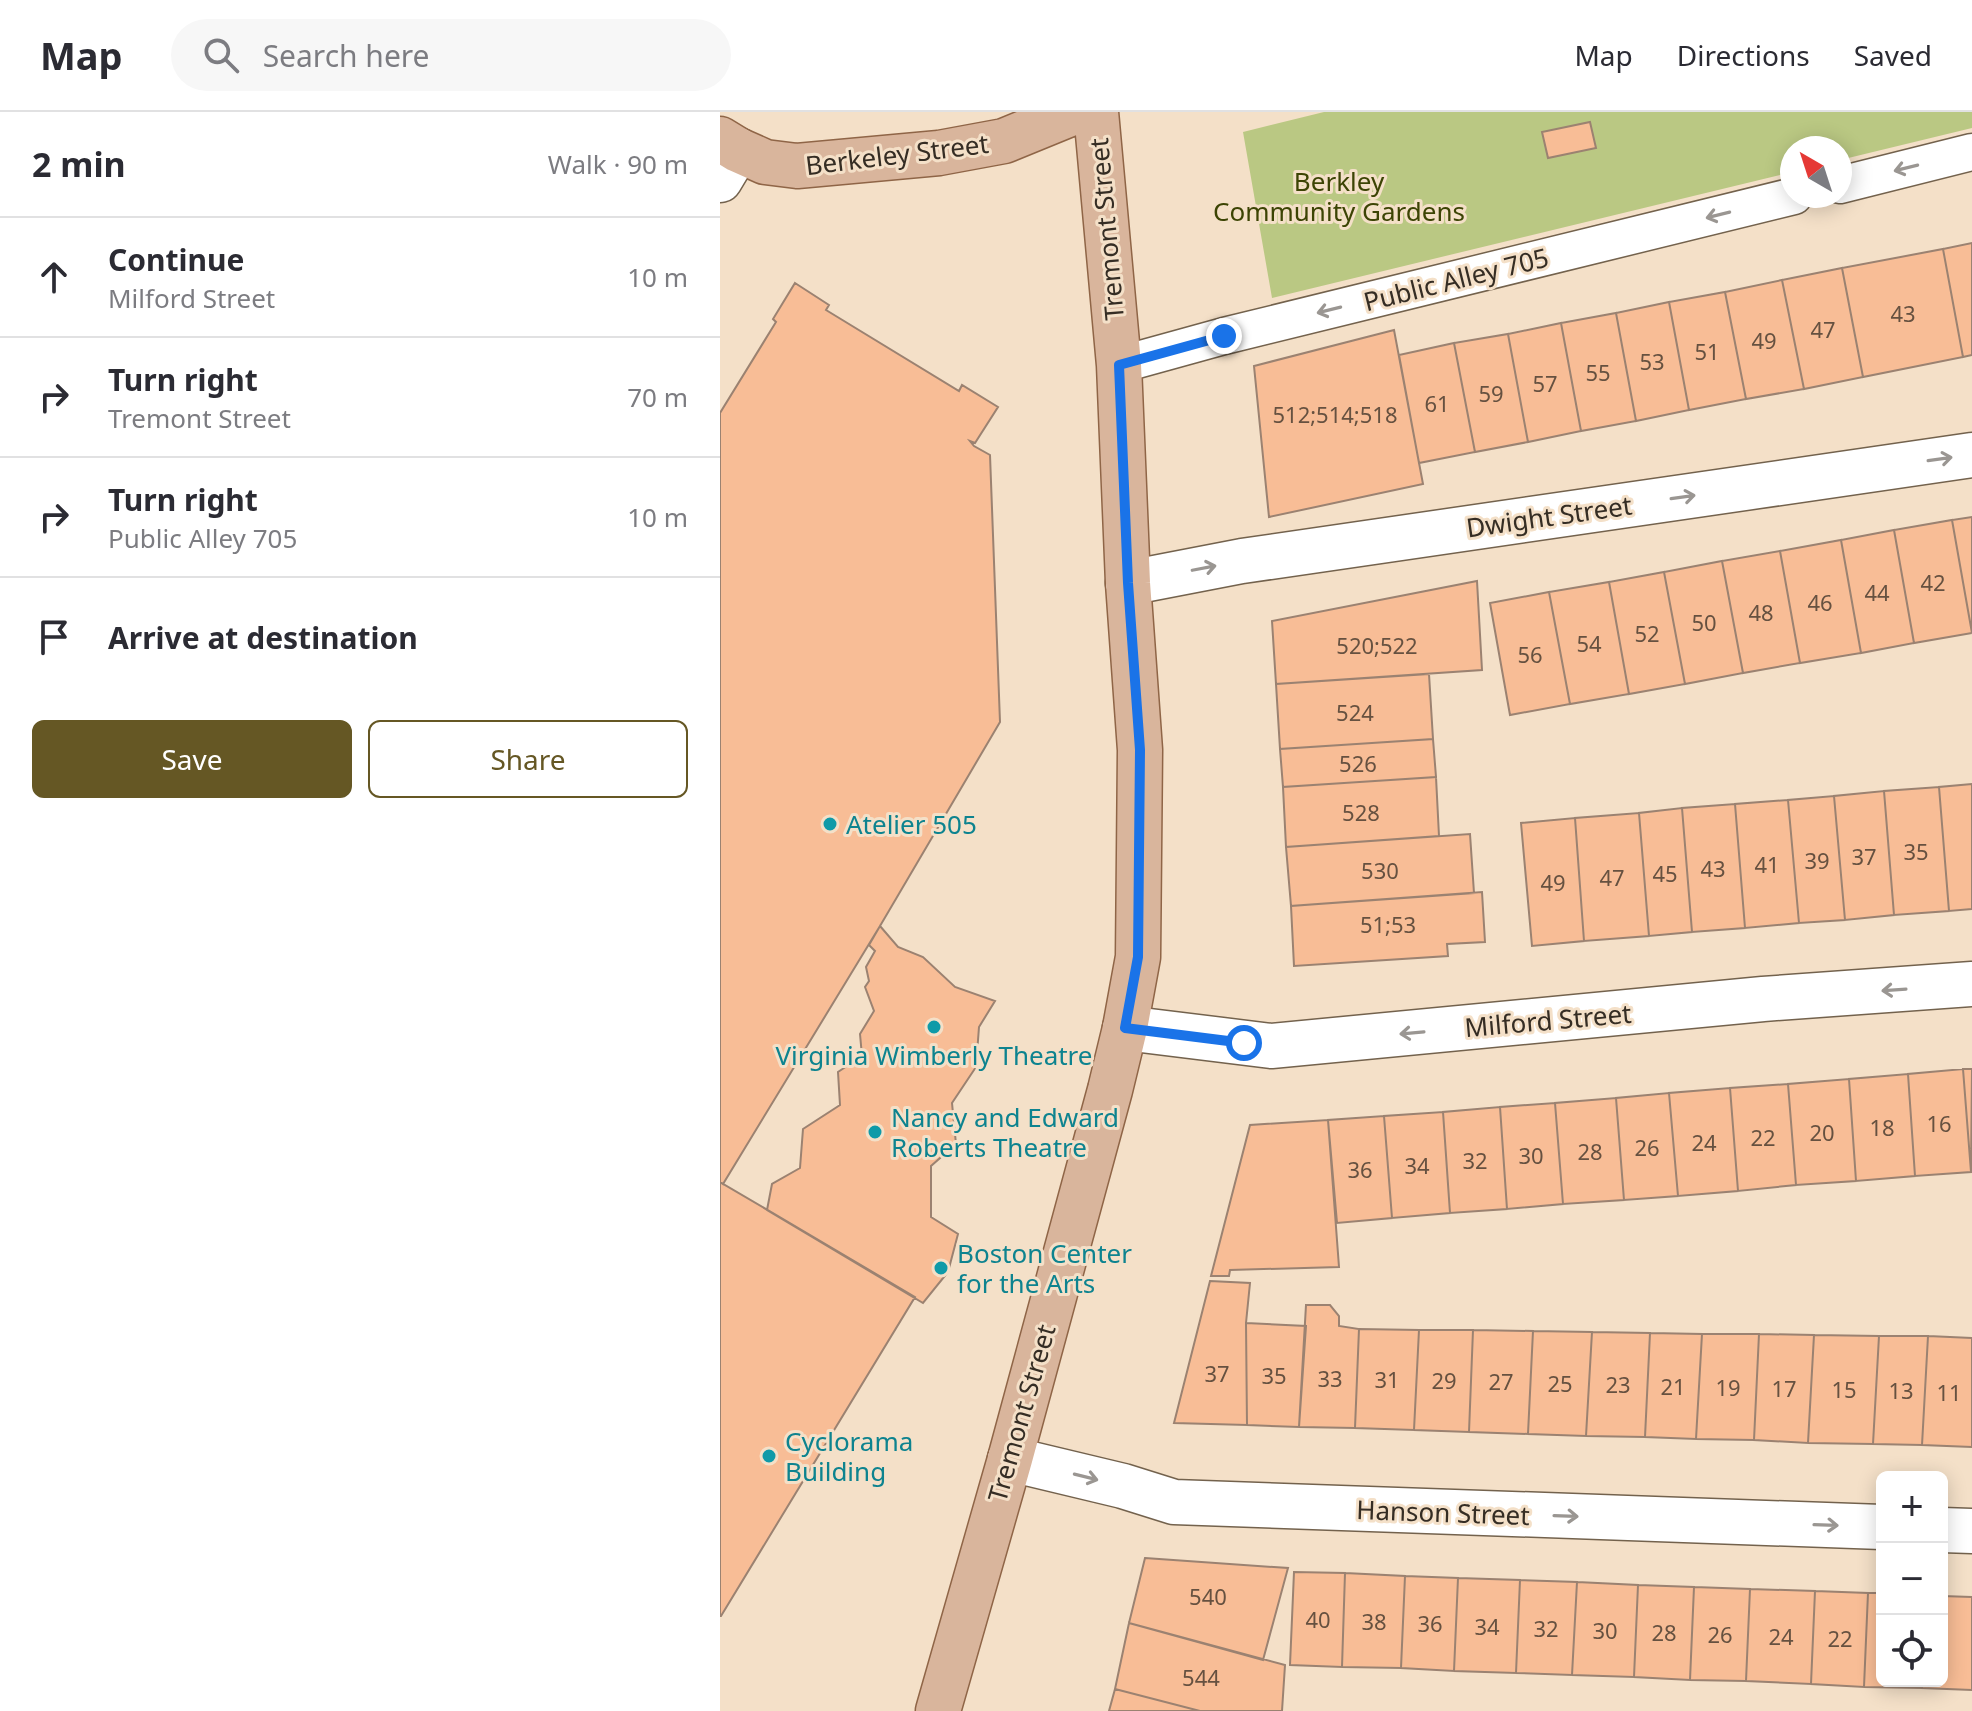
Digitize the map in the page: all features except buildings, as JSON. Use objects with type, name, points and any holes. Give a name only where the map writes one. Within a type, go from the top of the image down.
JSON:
[{"type":"main road","name":"Berkeley Street","points":[[726,156],[797,166],[939,153],[1004,141],[1075,112]]},
{"type":"main road","name":"Tremont Street","points":[[938,1711],[1110,1090],[1138,957],[1140,750],[1128,583],[1119,365],[1096,112]]},
{"type":"street","name":"Dwight Street","points":[[1128,583],[1242,561],[1972,455]]},
{"type":"street","name":"Milford Street","points":[[1125,1028],[1271,1046],[1763,999],[1972,984]]},
{"type":"street","name":"Hanson Street","points":[[1010,1459],[1123,1486],[1174,1502],[1876,1527]]},
{"type":"street","points":[[1948,1530],[1972,1531]]},
{"type":"lane","points":[[1852,182],[1972,152]]},
{"type":"lane","name":"Public Alley 705","points":[[1119,365],[1224,336],[1780,199]]},
{"type":"green space","name":"Berkley Community Gardens","points":[[1324,112],[1972,112],[1972,128],[1852,157],[1852,136],[1780,136],[1780,175],[1272,298],[1243,132]]},
{"type":"place","name":"Atelier 505","points":[[830,824]]},
{"type":"place","name":"Virginia Wimberly Theatre","points":[[934,1027]]},
{"type":"place","name":"Nancy and Edward Roberts Theatre","points":[[875,1132]]},
{"type":"place","name":"Boston Center for the Arts","points":[[941,1268]]},
{"type":"place","name":"Cyclorama Building","points":[[769,1456]]},
{"type":"route","points":[[1224,336],[1119,365],[1128,583],[1140,750],[1138,957],[1125,1028],[1244,1043]]}]
